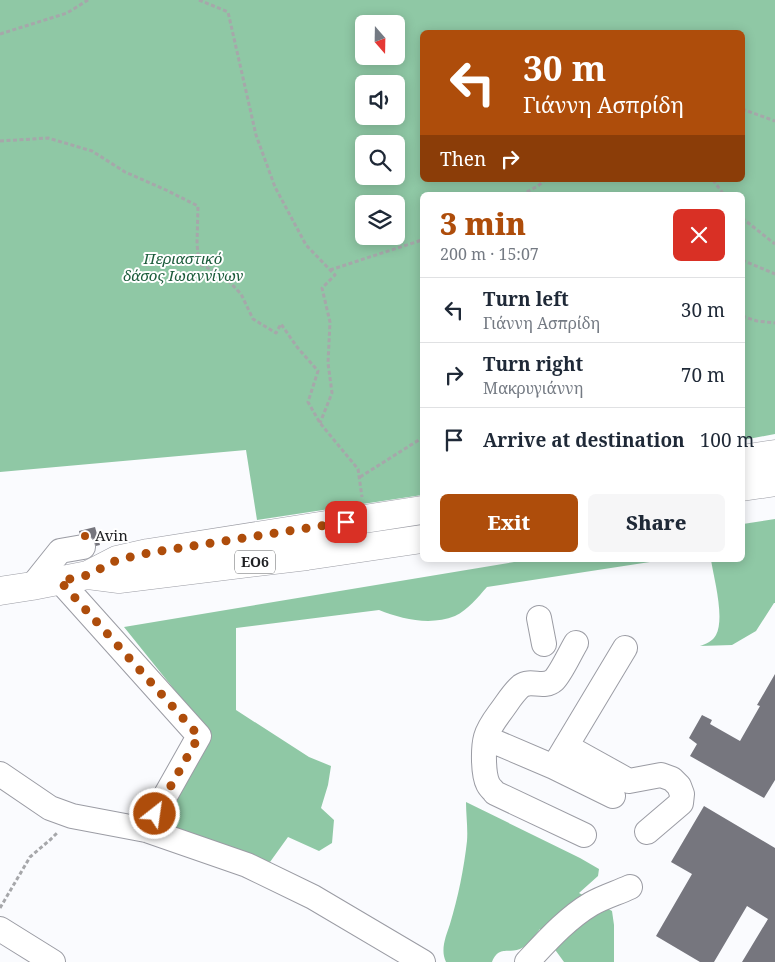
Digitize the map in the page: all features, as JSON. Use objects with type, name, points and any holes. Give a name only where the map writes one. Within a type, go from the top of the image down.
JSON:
[{"type":"main road","points":[[745,459],[775,454]]},
{"type":"main road","points":[[745,487],[775,482]]},
{"type":"main road","name":"ΕΟ6","points":[[0,591],[88,575],[117,560],[148,553],[420,510]]},
{"type":"main road","name":"ΕΟ6","points":[[88,575],[119,579],[420,539]]},
{"type":"street","points":[[32,586],[60,551],[88,546],[117,560]]},
{"type":"street","points":[[60,581],[199,736],[146,830]]},
{"type":"street","points":[[539,618],[544,644]]},
{"type":"street","points":[[576,643],[556,678],[549,683],[522,685],[512,695],[492,724],[486,738],[484,752],[487,784],[495,793],[584,836]]},
{"type":"street","points":[[554,767],[625,648]]},
{"type":"street","points":[[486,738],[554,767],[613,796]]},
{"type":"street","points":[[566,746],[629,781],[661,775],[672,779],[679,786],[682,794],[681,803],[647,832]]},
{"type":"street","points":[[0,774],[50,808],[58,811],[72,816],[146,830],[247,865],[333,908],[423,962]]},
{"type":"street","points":[[527,962],[555,932],[580,911],[630,887]]},
{"type":"street","points":[[0,929],[54,962]]},
{"type":"path","points":[[0,34],[67,13],[88,0]]},
{"type":"path","points":[[199,0],[228,12],[256,135],[275,187],[306,245],[335,275],[322,288],[330,322],[328,363],[332,393],[320,423]]},
{"type":"path","points":[[745,110],[775,121]]},
{"type":"path","points":[[0,141],[48,138],[92,151],[125,172],[198,206],[197,244],[199,264],[223,275],[241,294],[253,319],[276,333],[281,324],[297,347],[318,371],[308,402],[320,423],[358,468],[365,519]]},
{"type":"path","points":[[527,192],[543,182]]},
{"type":"path","points":[[745,220],[775,244]]},
{"type":"path","points":[[330,270],[420,241]]},
{"type":"path","points":[[745,261],[775,274]]},
{"type":"path","points":[[745,317],[757,321],[775,323]]},
{"type":"path","points":[[360,477],[420,439]]},
{"type":"path","points":[[0,908],[30,857],[51,839],[72,816]]},
{"type":"green space","name":"Περιαστικό δάσος Ιωαννίνων","points":[[0,0],[775,0],[775,434],[745,440],[745,192],[420,192],[420,495],[257,520],[246,450],[0,472]]},
{"type":"green space","points":[[775,519],[775,603],[756,631],[732,645],[700,646],[713,639],[718,628],[718,598],[711,562],[745,562],[745,524]]},
{"type":"green space","points":[[514,562],[650,562],[487,587],[460,613],[436,621],[416,620],[379,610],[236,628],[236,710],[309,757],[331,766],[321,808],[334,820],[332,843],[319,851],[288,837],[270,862],[178,829],[164,817],[210,734],[124,627]]},
{"type":"green space","points":[[466,802],[599,869],[598,876],[579,893],[612,911],[614,962],[564,962],[540,929],[523,948],[501,952],[492,962],[446,962],[444,943],[453,914],[466,851]]},
{"type":"building","points":[[95,527],[100,545],[83,549],[79,531]]},
{"type":"building","points":[[775,674],[775,780],[764,798],[690,756],[697,744],[689,738],[702,715],[712,720],[710,724],[740,741],[760,706],[757,705]]},
{"type":"building","points":[[704,806],[775,848],[775,962],[742,962],[768,919],[747,906],[714,962],[700,962],[656,936],[692,874],[671,862]]},
{"type":"place","name":"Avin","points":[[85,536]]},
{"type":"route","points":[[155,814],[199,736],[60,581],[88,575],[117,560],[148,553],[346,522]]}]
